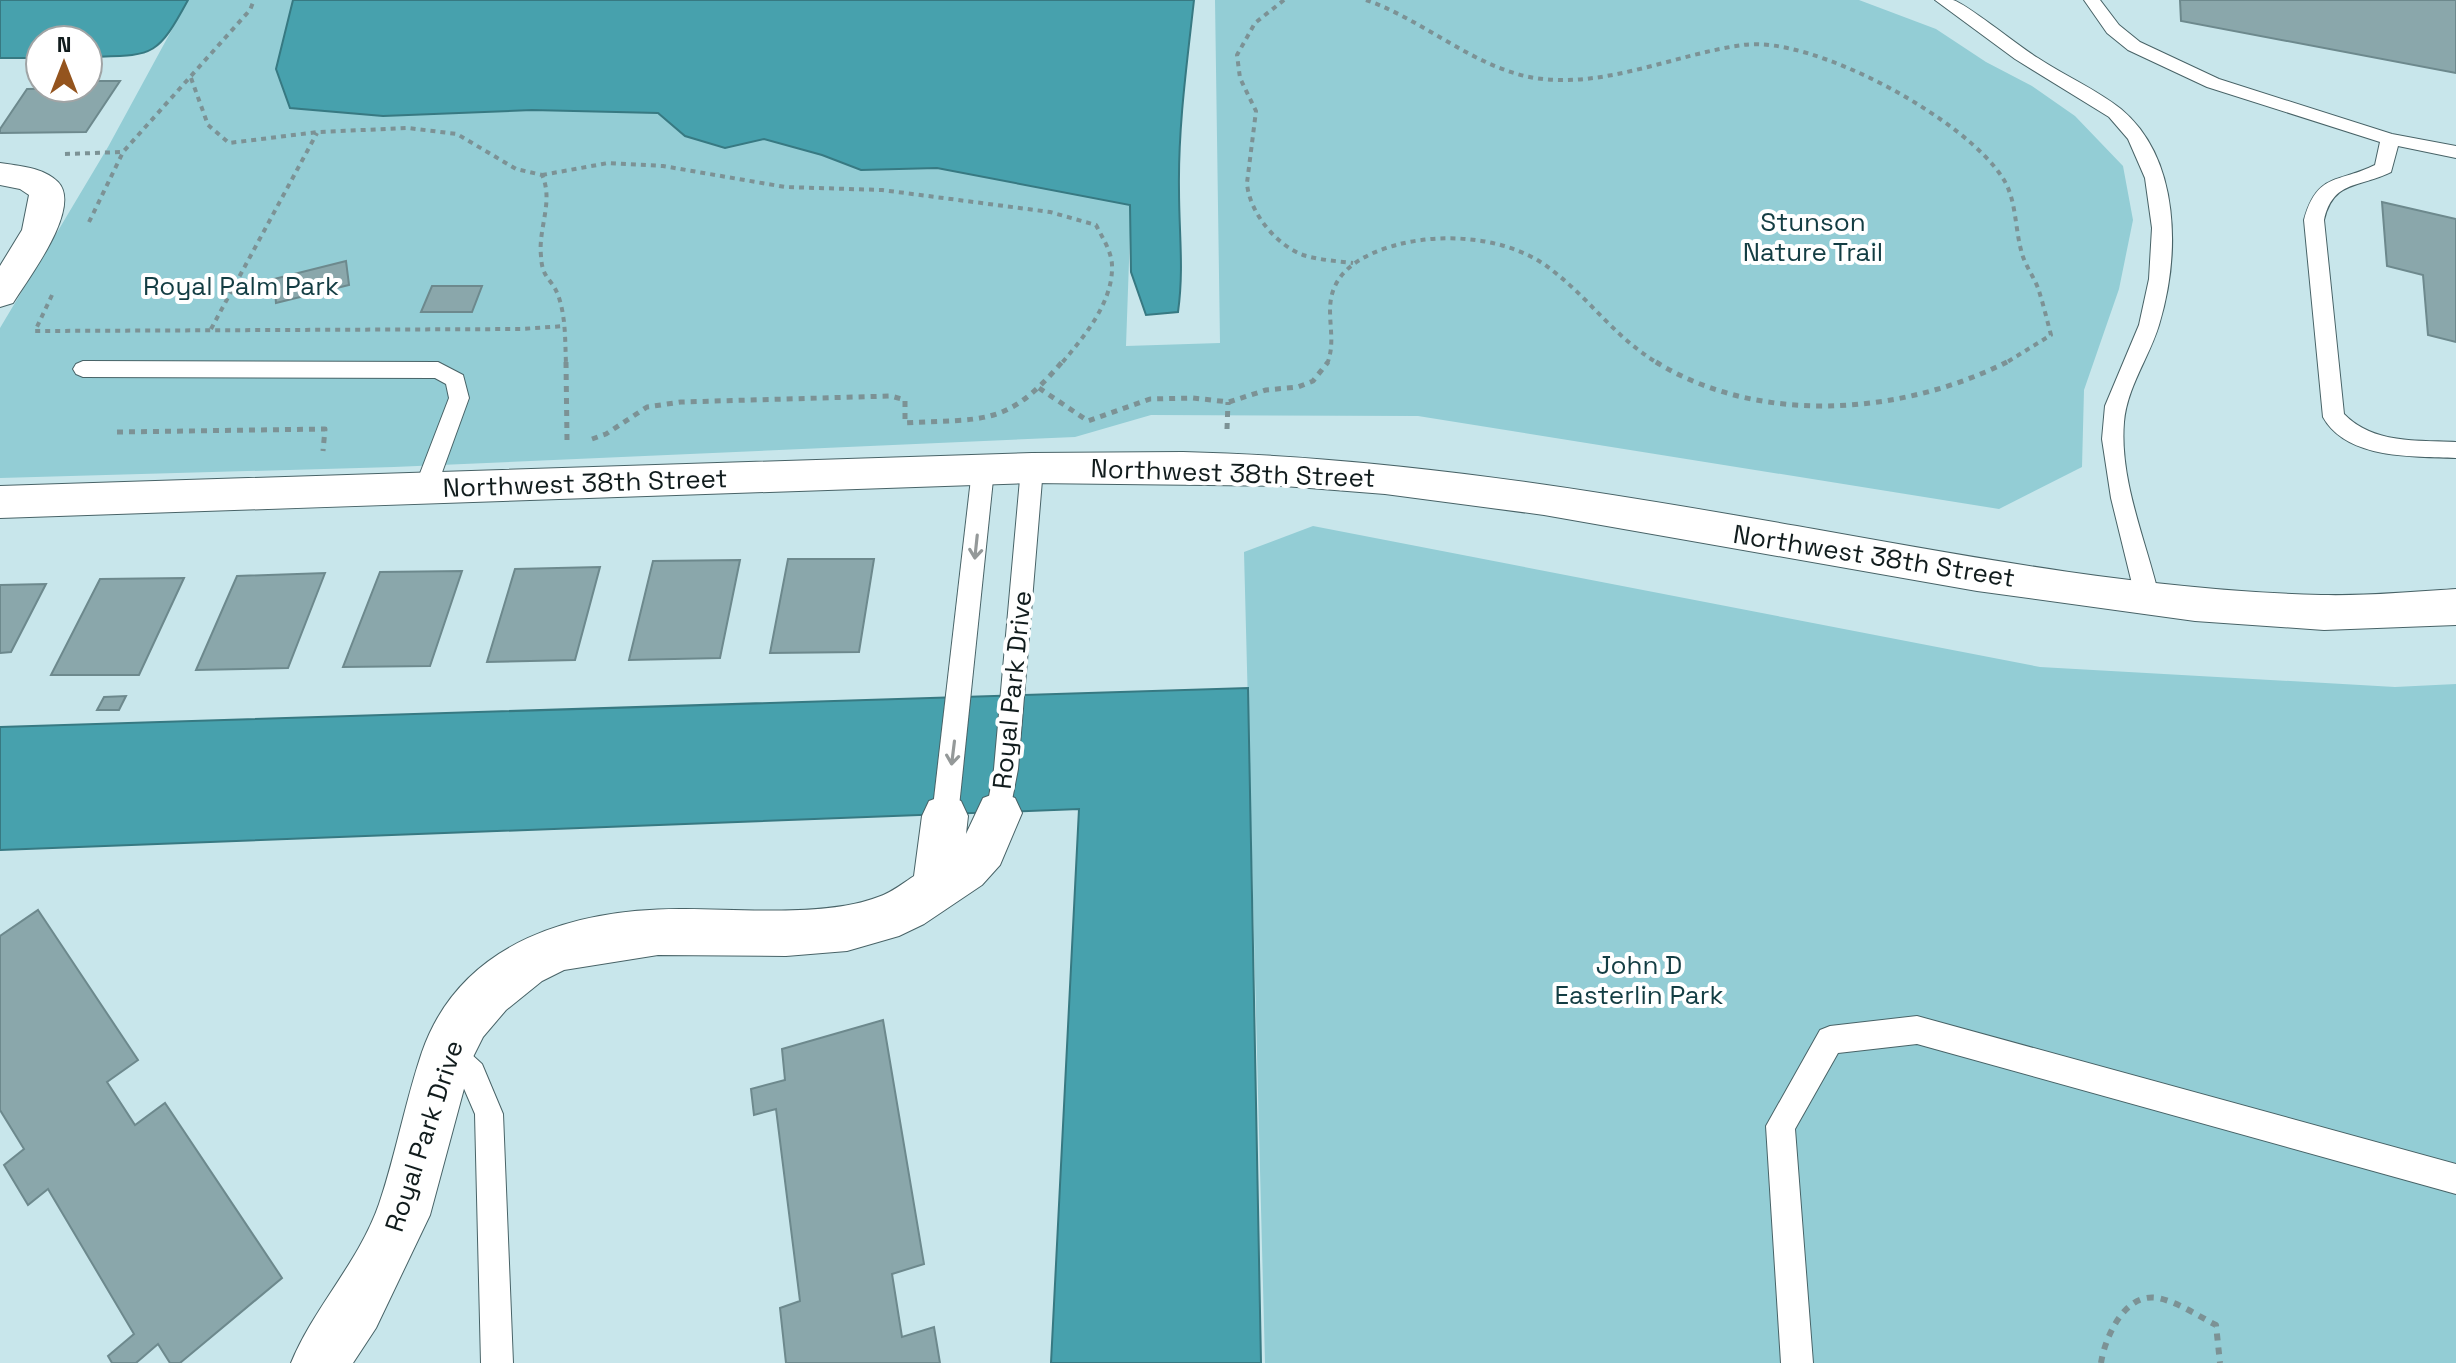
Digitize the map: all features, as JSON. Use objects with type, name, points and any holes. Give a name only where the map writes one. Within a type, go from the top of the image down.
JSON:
[{"type":"street","points":[[0,174],[30,179],[46,190],[50,205],[43,223],[0,294]]},
{"type":"street","name":"Northwest 38th Street","points":[[0,502],[1032,468],[1141,466],[1313,471],[1433,484],[2148,600],[2309,613],[2456,607]]},
{"type":"street","name":"Royal Park Drive","points":[[320,1363],[356,1308],[403,1215],[448,1052],[465,1019],[488,993],[524,964],[560,947],[658,932],[786,933],[847,928],[882,920],[907,908],[965,869],[983,850],[999,813]]},
{"type":"street","name":"Royal Park Drive","points":[[937,886],[945,816]]},
{"type":"lane","points":[[1943,0],[2031,62],[2114,113],[2135,135],[2153,165],[2160,203],[2160,279],[2149,327],[2116,399],[2113,440],[2148,600]]},
{"type":"lane","points":[[2092,0],[2113,29],[2134,46],[2213,83],[2390,139],[2456,152]]},
{"type":"lane","points":[[2390,139],[2384,168],[2370,177],[2328,188],[2318,198],[2314,220],[2334,417],[2344,431],[2363,439],[2390,445],[2456,450]]},
{"type":"lane","points":[[83,369],[438,370],[456,380],[459,398],[425,489]]},
{"type":"lane","name":"Royal Park Drive","points":[[999,813],[1032,468]]},
{"type":"lane","name":"Royal Park Drive","points":[[945,816],[983,470]]},
{"type":"lane","points":[[1797,1363],[1780,1126],[1830,1040],[1917,1030],[2456,1179]]},
{"type":"lane","points":[[448,1052],[472,1074],[489,1114],[497,1363]]},
{"type":"path","points":[[82,235],[123,152],[250,10],[254,0]]},
{"type":"path","points":[[1284,0],[1263,15],[1245,35],[1236,55],[1239,76],[1251,93],[1256,115],[1253,155],[1246,187],[1258,214],[1284,247],[1307,257],[1354,264]]},
{"type":"path","points":[[1039,388],[1088,421],[1152,399],[1197,398],[1228,402],[1260,391],[1293,390],[1320,376],[1332,352],[1329,299],[1343,271],[1364,257],[1404,243],[1449,238],[1539,261],[1630,346],[1668,372],[1712,389],[1767,402],[1824,406],[1887,402],[1959,383],[2025,355],[2051,335],[2038,289],[2021,250],[2017,214],[2004,178],[1940,117],[1844,66],[1762,44],[1689,54],[1630,69],[1572,78],[1537,79],[1462,51],[1407,15],[1366,0]]},
{"type":"path","points":[[191,78],[205,119],[218,139],[229,143],[318,132],[408,128],[457,134],[516,169],[542,175],[608,163],[663,166],[785,187],[882,190],[1050,212],[1096,225],[1112,265],[1103,304],[1075,348],[1039,388],[1001,416],[905,423],[905,400],[891,396],[659,404],[642,410],[611,433],[595,439],[552,441]]},
{"type":"path","points":[[211,329],[318,132]]},
{"type":"path","points":[[542,175],[548,188],[540,250],[542,273],[557,292],[565,326],[567,440]]},
{"type":"path","points":[[55,290],[35,331],[521,329],[565,326]]},
{"type":"path","points":[[1227,437],[1228,402]]},
{"type":"path","points":[[117,432],[325,429],[322,449],[329,459]]},
{"type":"path","points":[[2101,1363],[2110,1330],[2124,1313],[2141,1300],[2156,1297],[2216,1325],[2220,1363]]},
{"type":"green space","points":[[188,0],[293,0],[276,69],[290,108],[383,116],[532,110],[658,113],[685,136],[725,148],[763,139],[822,155],[861,170],[937,168],[1131,205],[1126,346],[1220,343],[1215,0],[1859,0],[1936,29],[1986,62],[2032,86],[2075,116],[2123,166],[2133,220],[2119,289],[2084,390],[2082,467],[1999,509],[1418,416],[1151,415],[1075,437],[394,467],[0,478],[0,328],[108,147]]},
{"type":"green space","name":"John D Easterlin Park","points":[[1313,526],[2040,667],[2395,687],[2456,684],[2456,1363],[1265,1363],[1244,552]]},
{"type":"shaded area","points":[[0,0],[188,0],[168,34],[150,50],[140,54],[104,57],[104,24],[24,24],[24,58],[0,58]]},
{"type":"shaded area","points":[[293,0],[1194,0],[1180,143],[1181,266],[1178,312],[1146,315],[1131,272],[1130,205],[937,168],[861,170],[822,155],[764,139],[725,148],[685,136],[658,113],[532,110],[383,116],[290,108],[276,69]]},
{"type":"shaded area","points":[[1248,688],[1261,1363],[1051,1363],[1079,809],[0,850],[0,727]]},
{"type":"building","points":[[2180,0],[2456,0],[2456,73],[2181,21]]},
{"type":"building","points":[[104,81],[120,81],[86,132],[0,133],[24,93],[24,104],[104,104]]},
{"type":"building","points":[[2382,202],[2456,219],[2456,342],[2428,335],[2423,275],[2387,266]]},
{"type":"building","points":[[346,261],[349,285],[276,303],[274,279]]},
{"type":"building","points":[[432,286],[482,286],[472,312],[421,312]]},
{"type":"building","points":[[788,559],[874,559],[859,652],[770,653]]},
{"type":"building","points":[[740,560],[720,658],[629,660],[653,561]]},
{"type":"building","points":[[600,567],[575,660],[487,662],[515,569]]},
{"type":"building","points":[[462,571],[430,666],[343,667],[380,572]]},
{"type":"building","points":[[325,573],[288,668],[196,670],[237,576]]},
{"type":"building","points":[[184,578],[139,675],[51,675],[100,579]]},
{"type":"building","points":[[46,584],[11,652],[0,653],[0,585]]},
{"type":"building","points":[[126,696],[119,710],[97,710],[104,697]]},
{"type":"building","points":[[38,910],[138,1060],[107,1082],[135,1125],[165,1103],[282,1278],[180,1363],[170,1363],[158,1344],[136,1363],[112,1363],[108,1356],[134,1334],[48,1189],[28,1205],[4,1165],[24,1149],[0,1110],[0,936]]},
{"type":"building","points":[[883,1020],[924,1264],[892,1274],[902,1337],[934,1327],[940,1363],[786,1363],[780,1308],[800,1301],[776,1109],[754,1115],[751,1089],[785,1080],[782,1049]]},
{"type":"park label","name":"Stunson Nature Trail","points":[[1813,237]]},
{"type":"park label","name":"Royal Palm Park","points":[[241,286]]}]
